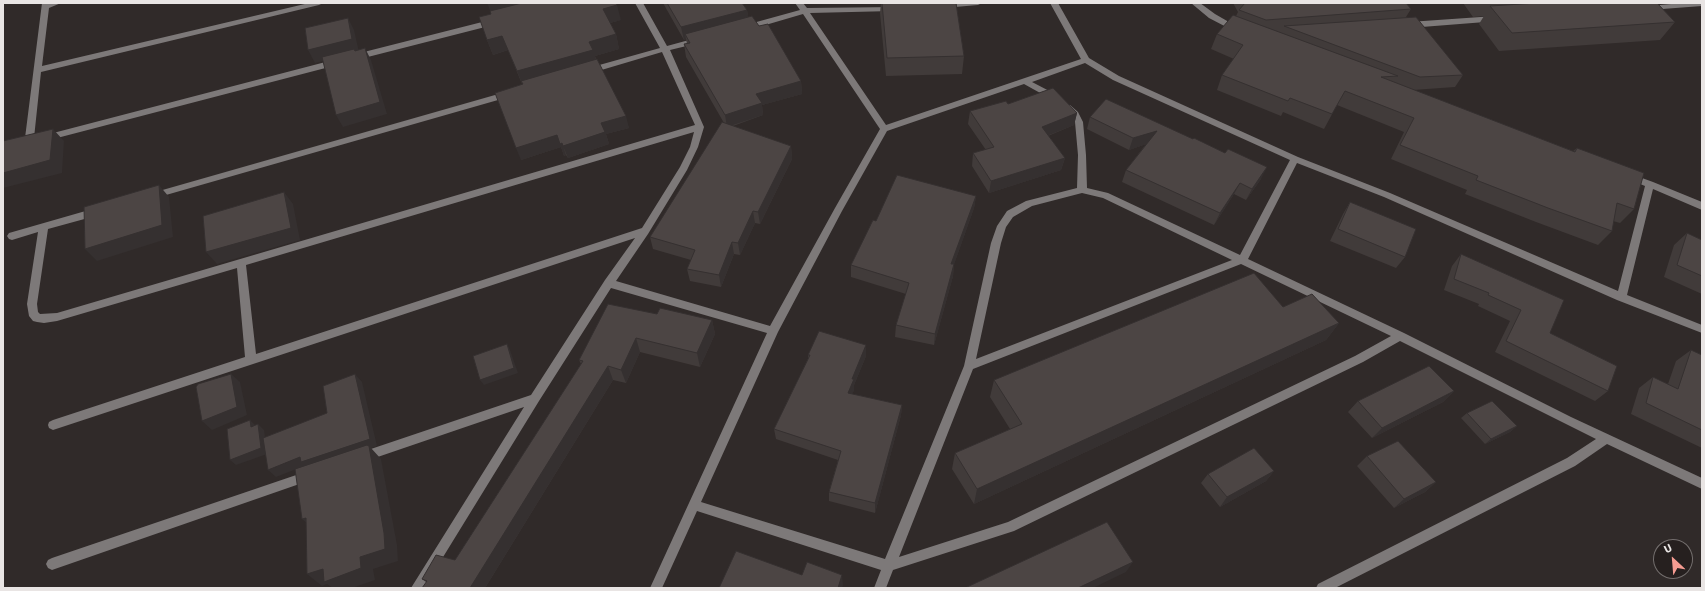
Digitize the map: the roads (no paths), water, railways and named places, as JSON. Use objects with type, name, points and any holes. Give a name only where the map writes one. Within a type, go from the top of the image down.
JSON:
[{"type":"street","points":[[57,3],[46,4],[29,138],[30,140],[34,141],[124,116],[499,21]]},
{"type":"street","points":[[37,70],[319,3]]},
{"type":"street","points":[[417,588],[535,398],[609,283],[645,231],[684,168],[694,147],[700,127],[664,49],[639,3]]},
{"type":"street","points":[[799,3],[884,129]]},
{"type":"street","points":[[936,6],[978,3]]},
{"type":"street","points":[[1054,3],[1086,60],[1116,78],[1295,158],[1621,297],[1702,329]]},
{"type":"street","points":[[1195,3],[1212,16],[1234,28],[1246,32]]},
{"type":"street","points":[[1637,9],[1701,4]]},
{"type":"street","points":[[739,29],[805,12],[899,8]]},
{"type":"street","points":[[1401,26],[1503,18]]},
{"type":"street","points":[[580,73],[709,37]]},
{"type":"street","points":[[656,588],[773,331],[838,210],[884,129],[1086,60]]},
{"type":"street","points":[[1024,81],[1050,94],[1075,114],[1079,122],[1082,155],[1082,190]]},
{"type":"street","points":[[144,198],[519,91]]},
{"type":"street","points":[[44,227],[32,304],[33,313],[37,318],[44,319],[57,317],[700,127]]},
{"type":"street","points":[[969,366],[1242,260],[1295,158]]},
{"type":"street","points":[[1620,173],[1702,206]]},
{"type":"street","points":[[1621,297],[1650,184]]},
{"type":"street","points":[[880,588],[969,366],[996,243],[1006,220],[1010,214],[1029,203],[1082,190],[1105,195],[1400,336],[1606,439],[1702,484]]},
{"type":"street","points":[[12,236],[105,209]]},
{"type":"street","points":[[54,425],[645,231]]},
{"type":"street","points":[[241,262],[251,360]]},
{"type":"street","points":[[609,283],[773,331]]},
{"type":"street","points":[[694,505],[888,566],[1010,527],[1359,359],[1400,336]]},
{"type":"street","points":[[354,460],[535,398]]},
{"type":"street","points":[[1322,588],[1571,462],[1606,439]]},
{"type":"street","points":[[52,564],[316,473]]}]
